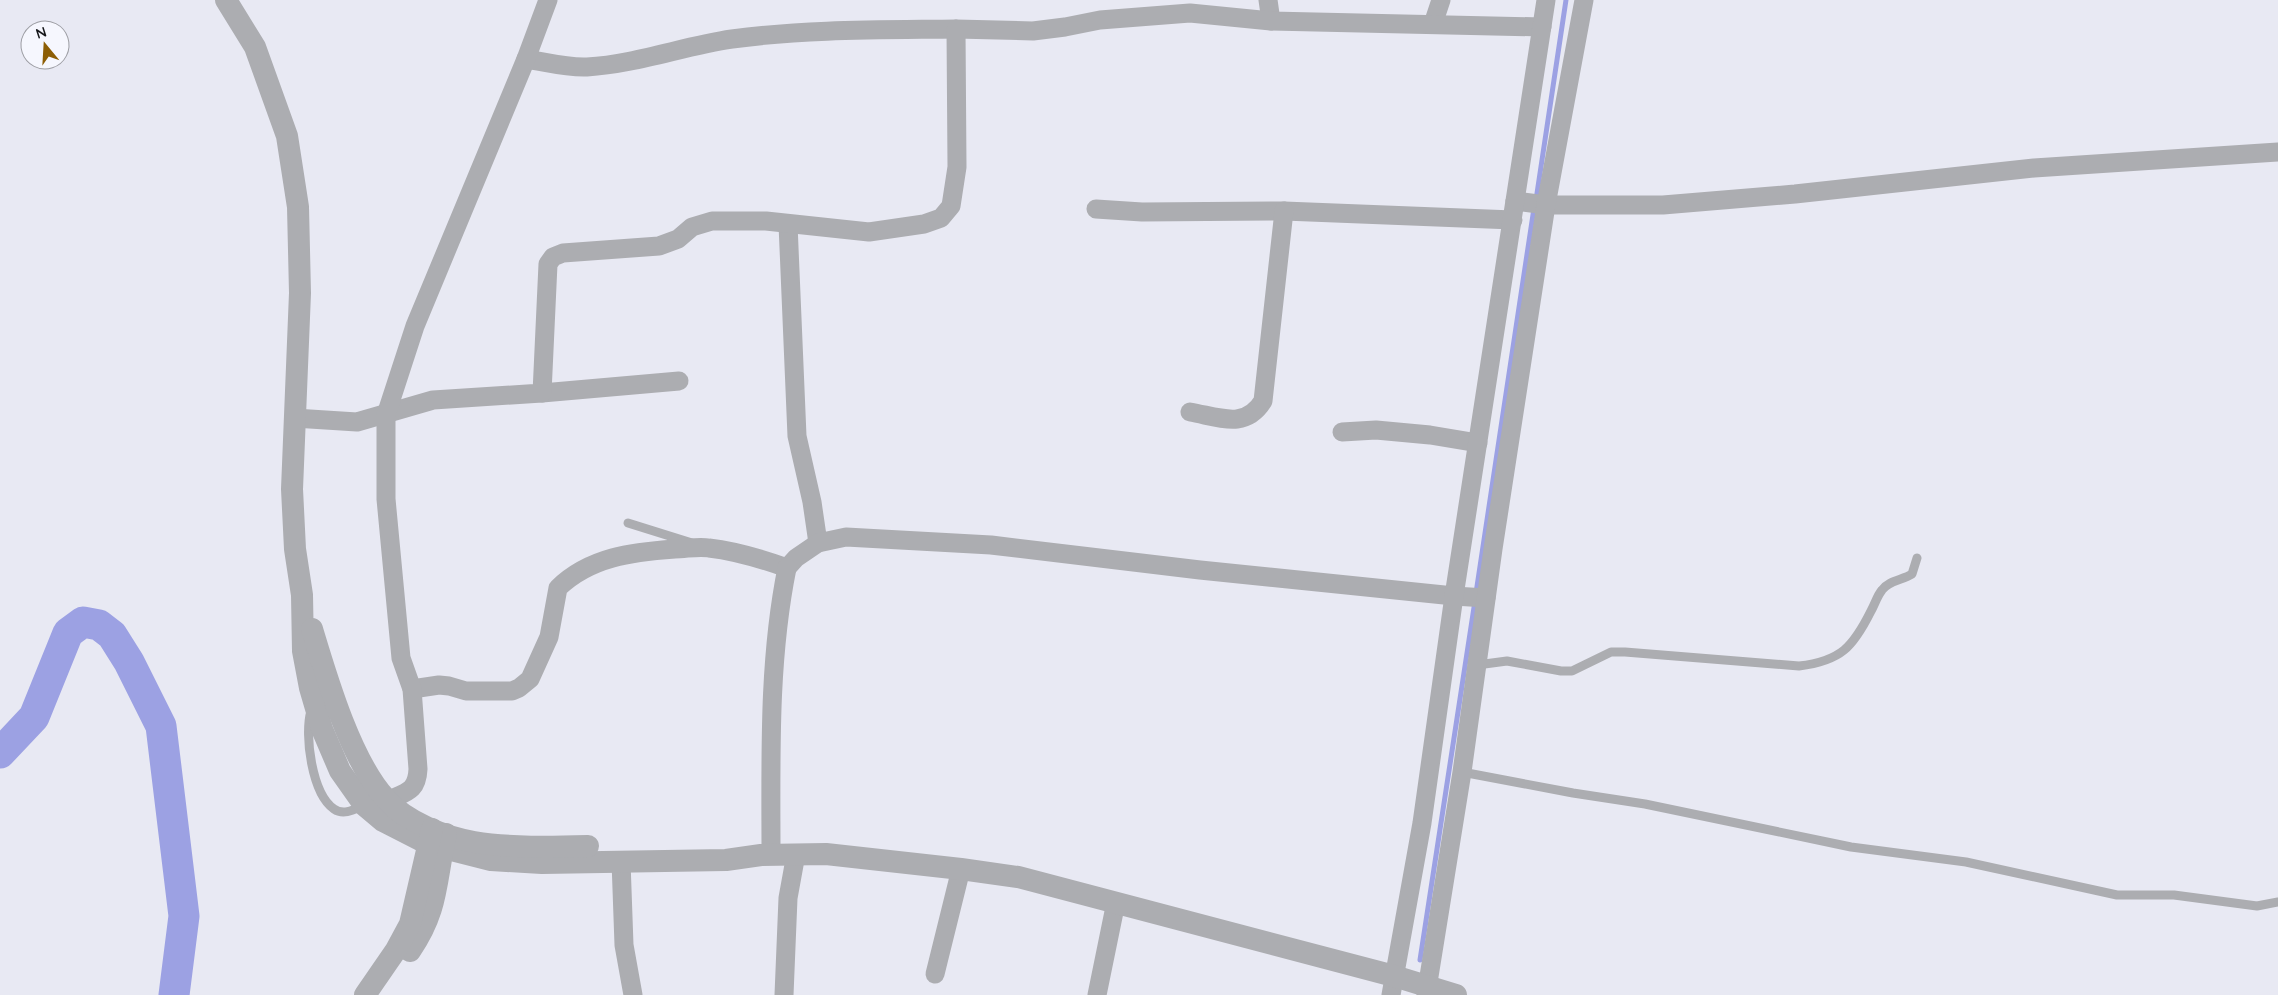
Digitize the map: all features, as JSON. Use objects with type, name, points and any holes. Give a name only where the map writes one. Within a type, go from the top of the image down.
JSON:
[{"type":"street","points":[[226,0],[256,47],[269,83],[287,136],[298,207],[300,293],[292,489],[295,549],[302,595],[303,651],[322,729],[340,771],[364,805],[385,811],[438,838],[491,860]]},
{"type":"street","points":[[385,811],[418,782],[412,689],[401,658],[386,499],[386,415],[415,326],[526,59],[548,0]]},
{"type":"street","points":[[1268,0],[1271,21]]},
{"type":"street","points":[[1433,24],[1441,0]]},
{"type":"street","points":[[1392,986],[1422,823],[1471,597],[1527,207],[1542,26],[1546,0]]},
{"type":"street","points":[[1427,991],[1462,772],[1476,665],[1471,597],[1478,444],[1527,207],[1584,0]]},
{"type":"street","points":[[526,59],[586,67],[630,61],[731,40],[780,34],[868,29],[1033,31],[1100,20],[1190,13],[1271,21],[1542,26]]},
{"type":"street","points":[[542,393],[548,264],[553,257],[563,253],[659,246],[678,239],[692,228],[712,221],[788,224],[869,232],[924,224],[941,218],[951,206],[957,167],[956,29]]},
{"type":"street","points":[[1096,210],[1142,212],[1284,211],[1663,205],[1795,194],[2034,168],[2278,152]]},
{"type":"street","points":[[1190,412],[1238,420],[1249,418],[1263,402],[1284,211]]},
{"type":"street","points":[[788,224],[796,436],[812,502],[818,543]]},
{"type":"street","points":[[294,418],[357,422],[433,400],[678,381]]},
{"type":"street","points":[[1342,432],[1376,430],[1430,435],[1478,444]]},
{"type":"street","points":[[766,855],[771,715],[780,601],[787,568],[796,558],[818,543],[846,537],[991,545],[1200,570],[1471,597]]},
{"type":"street","points":[[412,689],[438,685],[450,686],[466,691],[512,691],[519,688],[530,679],[549,637],[555,595],[558,588],[587,566],[598,565],[605,559],[614,556],[656,550],[708,548],[765,560],[787,568]]},
{"type":"street","points":[[302,595],[342,718],[385,811],[407,846],[421,881]]},
{"type":"street","points":[[438,838],[498,844],[724,850],[766,855]]},
{"type":"street","points":[[365,995],[396,950],[410,924],[421,881],[438,838]]},
{"type":"street","points":[[435,899],[438,838]]},
{"type":"street","points":[[784,995],[788,898],[796,854]]},
{"type":"street","points":[[377,995],[394,974],[421,933],[435,899],[454,869],[463,864],[491,860],[542,863],[726,860],[766,855],[796,854],[842,856],[961,868],[1018,877],[1116,902],[1392,986],[1456,995]]},
{"type":"street","points":[[621,861],[624,945],[633,995]]},
{"type":"street","points":[[935,974],[961,868]]},
{"type":"street","points":[[1097,995],[1116,902]]},
{"type":"lane","points":[[628,523],[708,548]]},
{"type":"lane","points":[[1476,665],[1507,662],[1561,671],[1572,670],[1612,652],[1799,666],[1812,664],[1843,653],[1852,644],[1882,590],[1891,582],[1906,578],[1912,574],[1917,558]]},
{"type":"lane","points":[[1462,772],[1573,793],[1645,804],[1851,847],[1966,862],[2117,895],[2174,895],[2257,906],[2278,902]]},
{"type":"waterway","points":[[1536,200],[1566,0]]},
{"type":"waterway","points":[[1476,593],[1534,208]]},
{"type":"waterway","points":[[1420,960],[1475,601]]},
{"type":"waterway","points":[[0,753],[34,717],[68,633],[83,622],[99,625],[112,635],[129,662],[161,726],[184,916],[174,995]]}]
